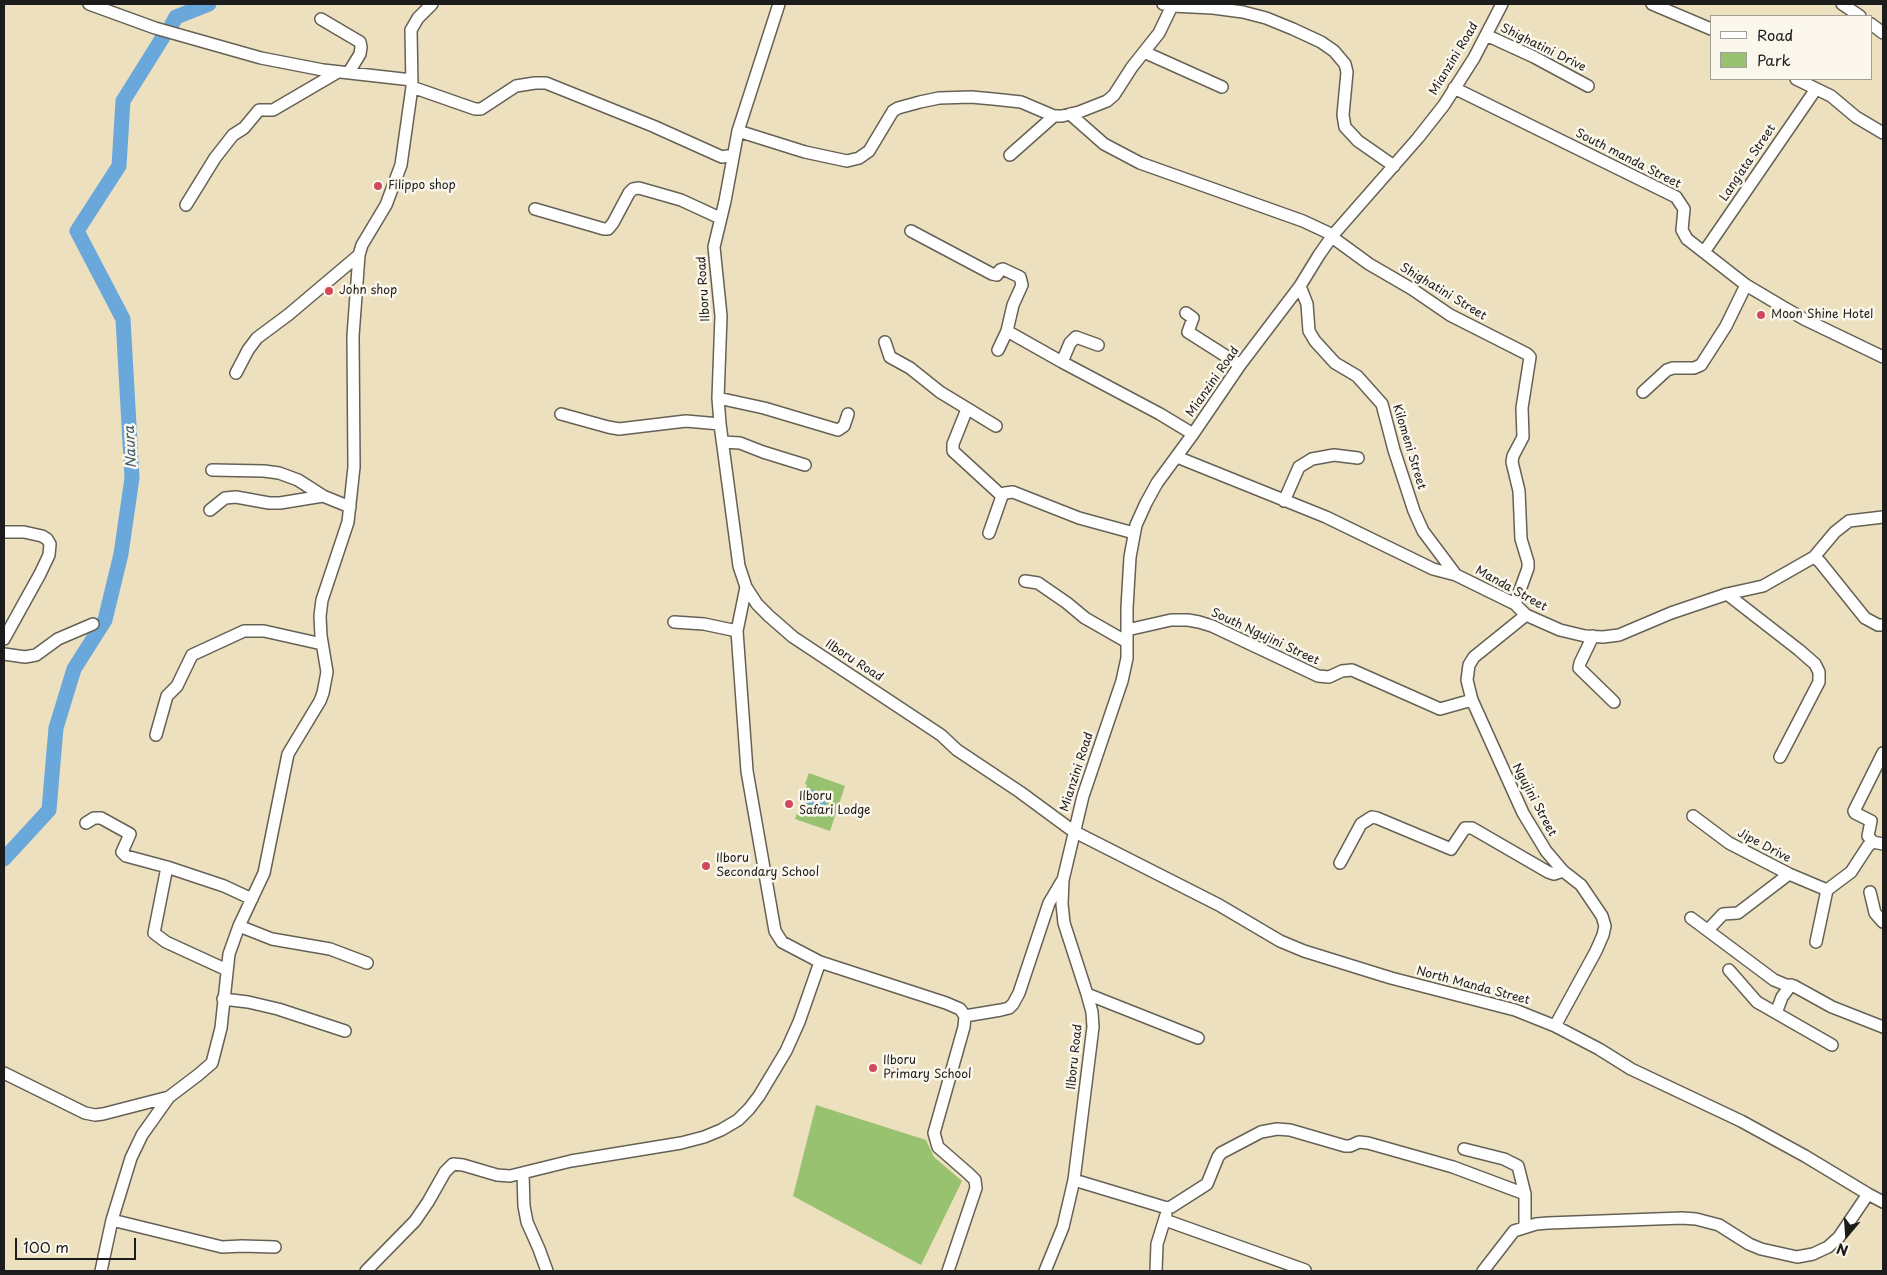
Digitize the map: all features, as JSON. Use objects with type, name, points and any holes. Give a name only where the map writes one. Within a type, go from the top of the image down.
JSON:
[{"type":"street","points":[[90,4],[160,30],[231,48],[261,58],[287,64],[412,84],[475,108],[482,109],[516,86],[546,83],[653,126],[722,157],[733,155]]},
{"type":"street","points":[[101,1271],[112,1220],[131,1158],[142,1136],[169,1097],[212,1063],[221,1028],[229,954],[239,926],[267,864],[288,754],[323,693],[327,672],[320,616],[322,600],[348,522],[354,467],[353,336],[359,255],[362,246],[386,205],[401,165],[412,84],[411,30],[418,18],[432,4]]},
{"type":"street","name":"Ilboru Road","points":[[779,4],[738,131],[714,247],[721,316],[718,398],[720,424],[739,566],[746,587],[757,604],[793,637],[941,735],[957,750],[1073,830],[1062,880],[1062,904],[1064,923],[1087,994],[1092,1012],[1093,1027],[1074,1180],[1063,1227],[1045,1271]]},
{"type":"street","name":"Mianzini Road","points":[[1073,830],[1122,681],[1127,658],[1129,574],[1134,533],[1146,502],[1240,365],[1300,286],[1332,236],[1418,138],[1454,88],[1502,4]]},
{"type":"street","points":[[1652,4],[1710,30]]},
{"type":"street","points":[[1842,4],[1858,15]]},
{"type":"street","points":[[738,131],[805,152],[847,161],[859,158],[869,151],[893,111],[920,102],[947,98],[992,98],[1021,102],[1054,116],[1070,114],[1107,101],[1114,95],[1132,66],[1159,33],[1168,5],[1228,9],[1266,18],[1321,42],[1334,51],[1345,64],[1347,72],[1343,115],[1346,127],[1358,141],[1394,166]]},
{"type":"street","points":[[186,205],[215,158],[232,135],[247,125],[259,110],[273,110],[344,72],[360,54],[360,42],[321,19]]},
{"type":"street","points":[[1872,25],[1883,33]]},
{"type":"street","name":"Shighatini Drive","points":[[1486,35],[1534,57],[1588,86]]},
{"type":"street","points":[[1144,52],[1222,87]]},
{"type":"street","points":[[1798,80],[1831,96],[1856,117],[1883,133]]},
{"type":"street","name":"South manda Street","points":[[1454,88],[1676,197],[1684,209],[1683,234],[1746,285],[1804,319],[1883,357]]},
{"type":"street","name":"Lang'ata Street","points":[[1704,252],[1816,89]]},
{"type":"street","points":[[1070,114],[1104,144],[1140,162],[1303,221],[1332,236]]},
{"type":"street","points":[[1010,155],[1054,116]]},
{"type":"street","points":[[535,209],[604,229],[613,223],[629,193],[633,189],[639,188],[681,200],[720,218]]},
{"type":"street","points":[[910,231],[992,274],[997,275],[1003,269],[1020,276],[1022,285],[1013,305],[1007,331],[998,350]]},
{"type":"street","name":"Shighatini Street","points":[[1332,236],[1369,264],[1412,289],[1450,315],[1530,357],[1522,408],[1523,436],[1512,462],[1518,478],[1521,539],[1528,562],[1528,568],[1515,604]]},
{"type":"street","points":[[236,373],[248,350],[257,338],[288,315],[359,255]]},
{"type":"street","points":[[1643,392],[1667,370],[1673,368],[1694,368],[1701,364],[1726,326],[1746,285]]},
{"type":"street","name":"Kilomeni Street","points":[[1300,286],[1306,297],[1309,331],[1315,342],[1335,363],[1357,376],[1382,404],[1394,450],[1414,511],[1423,531],[1456,575]]},
{"type":"street","points":[[1186,312],[1193,318],[1188,332],[1240,365]]},
{"type":"street","points":[[1007,331],[1160,414],[1193,434]]},
{"type":"street","points":[[1062,362],[1070,343],[1076,337],[1098,345]]},
{"type":"street","points":[[886,342],[890,357],[910,368],[940,392],[996,426]]},
{"type":"street","points":[[718,398],[764,408],[838,430],[844,426],[848,414]]},
{"type":"street","points":[[967,409],[953,444],[953,451],[1002,496]]},
{"type":"street","points":[[561,414],[619,429],[686,421],[720,424]]},
{"type":"street","points":[[723,442],[740,443],[805,465]]},
{"type":"street","points":[[1284,501],[1299,467],[1312,460],[1334,455],[1358,458]]},
{"type":"street","name":"Manda Street","points":[[1177,457],[1326,517],[1433,569],[1456,575],[1515,604],[1526,616],[1560,630],[1603,637],[1619,635],[1671,613],[1727,594],[1763,586],[1814,557],[1835,532],[1849,521],[1883,517]]},
{"type":"street","points":[[212,470],[264,470],[279,473],[298,480],[323,496],[350,507]]},
{"type":"street","points":[[989,533],[1002,496],[1005,493],[1013,492],[1079,518],[1134,533]]},
{"type":"street","points":[[210,510],[225,498],[236,497],[280,503],[323,496]]},
{"type":"street","points":[[4,532],[24,532],[42,536],[50,544],[49,555],[40,574],[4,639]]},
{"type":"street","points":[[1814,557],[1866,618],[1883,626]]},
{"type":"street","points":[[1026,581],[1038,583],[1085,618],[1128,642]]},
{"type":"street","points":[[746,587],[738,631],[747,771],[775,931],[782,942],[820,962],[960,1009],[965,1016],[966,1021],[934,1133],[938,1147],[975,1180],[976,1188],[948,1271]]},
{"type":"street","points":[[1727,594],[1799,650],[1815,664],[1819,672],[1819,682],[1780,757]]},
{"type":"street","name":"Ngujini Street","points":[[1526,616],[1474,657],[1467,680],[1472,700],[1523,813],[1546,851],[1563,871],[1581,885],[1602,916],[1603,935],[1555,1026]]},
{"type":"street","name":"South Ngujini Street","points":[[1127,630],[1171,620],[1199,622],[1212,626],[1318,676],[1329,677],[1342,671],[1352,670],[1440,709],[1472,700]]},
{"type":"street","points":[[674,622],[704,624],[738,631]]},
{"type":"street","points":[[4,654],[25,657],[36,654],[58,639],[93,624]]},
{"type":"street","points":[[156,735],[167,696],[177,686],[192,655],[244,631],[264,631],[322,644]]},
{"type":"street","points":[[1593,636],[1579,668],[1614,702]]},
{"type":"street","points":[[1816,942],[1827,890],[1851,872],[1864,851],[1878,843],[1868,836],[1871,821],[1854,811],[1883,753]]},
{"type":"street","name":"Jipe Drive","points":[[1693,816],[1729,843],[1789,874],[1827,890]]},
{"type":"street","points":[[86,823],[94,818],[101,818],[128,832],[130,836],[124,848],[124,855],[224,886],[252,899]]},
{"type":"street","points":[[1340,864],[1361,824],[1372,818],[1377,818],[1450,849],[1465,828],[1472,828],[1548,872],[1554,874],[1563,871]]},
{"type":"street","name":"North Manda Street","points":[[1073,830],[1219,906],[1280,941],[1304,951],[1391,978],[1515,1010],[1555,1026],[1648,1078],[1741,1121],[1883,1202]]},
{"type":"street","points":[[167,867],[154,933],[166,942],[227,970]]},
{"type":"street","points":[[1708,930],[1722,914],[1738,914],[1789,874]]},
{"type":"street","points":[[965,1016],[1001,1010],[1009,1008],[1013,1004],[1019,993],[1049,903],[1062,880]]},
{"type":"street","points":[[1870,892],[1875,913],[1883,922]]},
{"type":"street","points":[[1692,918],[1774,980],[1798,988],[1832,1007],[1883,1027]]},
{"type":"street","points":[[239,926],[272,939],[330,949],[367,964]]},
{"type":"street","points":[[366,1271],[415,1221],[445,1172],[453,1164],[498,1175],[523,1174],[571,1162],[681,1143],[712,1134],[738,1120],[759,1096],[786,1051],[799,1022],[820,962]]},
{"type":"street","points":[[1729,970],[1757,1002],[1832,1045]]},
{"type":"street","points":[[1776,1013],[1782,997],[1791,985]]},
{"type":"street","points":[[1087,994],[1198,1038]]},
{"type":"street","points":[[223,999],[248,1002],[278,1009],[345,1031]]},
{"type":"street","points":[[4,1072],[85,1113],[95,1115],[169,1097]]},
{"type":"street","points":[[1074,1180],[1167,1208],[1207,1184],[1221,1153],[1261,1132],[1290,1130],[1345,1146],[1359,1142],[1368,1143],[1453,1167],[1525,1194]]},
{"type":"street","points":[[1464,1149],[1516,1163],[1520,1170],[1525,1194],[1525,1227]]},
{"type":"street","points":[[523,1174],[524,1206],[527,1222],[546,1271]]},
{"type":"street","points":[[1483,1271],[1514,1231],[1536,1224],[1558,1222],[1696,1219],[1720,1225],[1760,1249],[1797,1257],[1812,1254],[1828,1247],[1839,1237],[1868,1194]]},
{"type":"street","points":[[1156,1271],[1157,1244],[1167,1208]]},
{"type":"street","points":[[112,1220],[222,1247],[275,1247]]},
{"type":"street","points":[[1165,1220],[1305,1270]]},
{"type":"green space","points":[[809,773],[845,786],[830,831],[795,819],[807,785],[805,784]]},
{"type":"green space","points":[[816,1105],[926,1140],[934,1157],[962,1181],[921,1265],[793,1196]]},
{"type":"water","points":[[807,788],[828,796],[823,809],[802,802]]},
{"type":"waterway","name":"Naura","points":[[171,26],[176,17],[209,4]]},
{"type":"waterway","name":"Naura","points":[[4,859],[49,810],[56,728],[74,669],[105,620],[121,554],[132,478],[123,319],[77,231],[119,166],[123,101],[163,37]]},
{"type":"place","name":"Filippo shop","points":[[378,186]]},
{"type":"place","name":"John shop","points":[[329,291]]},
{"type":"place","name":"Moon Shine Hotel","points":[[1761,315]]},
{"type":"place","name":"Ilboru Safari Lodge","points":[[789,804]]},
{"type":"place","name":"Ilboru Secondary School","points":[[706,866]]},
{"type":"place","name":"Ilboru Primary School","points":[[873,1068]]}]
